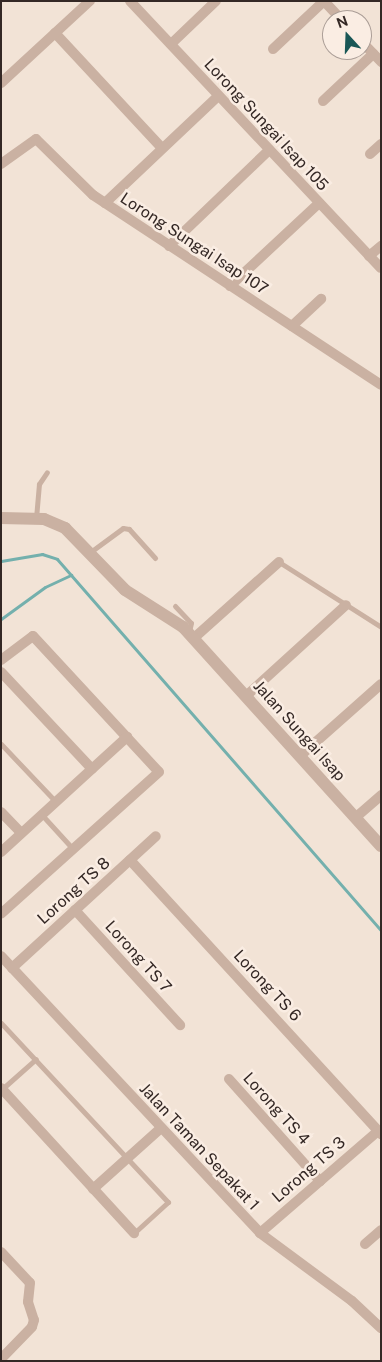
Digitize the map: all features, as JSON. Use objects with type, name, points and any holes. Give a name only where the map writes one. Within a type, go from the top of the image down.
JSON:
[{"type":"street","points":[[1,83],[90,1]]},
{"type":"street","name":"Lorong Sungai Isap 105","points":[[130,1],[381,268]]},
{"type":"street","points":[[170,44],[216,1]]},
{"type":"street","points":[[273,49],[324,1]]},
{"type":"street","points":[[55,33],[162,148]]},
{"type":"street","points":[[323,101],[377,58]]},
{"type":"street","points":[[105,202],[218,96]]},
{"type":"street","name":"Lorong Sungai Isap 107","points":[[1,164],[36,139],[82,186],[169,246],[381,385]]},
{"type":"street","points":[[370,154],[381,144]]},
{"type":"street","points":[[169,246],[269,150]]},
{"type":"street","points":[[230,286],[319,203]]},
{"type":"street","points":[[370,256],[381,246]]},
{"type":"street","points":[[292,326],[321,299]]},
{"type":"street","name":"Jalan Sungai Isap","points":[[1,518],[36,518],[65,528],[125,590],[175,620],[191,635],[381,846]]},
{"type":"street","points":[[191,635],[279,562]]},
{"type":"street","points":[[246,696],[346,605]]},
{"type":"street","points":[[1,660],[33,636],[159,772],[1,914]]},
{"type":"street","points":[[1,672],[92,769]]},
{"type":"street","points":[[300,756],[381,684]]},
{"type":"street","points":[[1,852],[127,737]]},
{"type":"street","points":[[355,818],[381,796]]},
{"type":"street","points":[[1,812],[21,833]]},
{"type":"street","name":"Lorong TS 8","points":[[12,968],[156,836]]},
{"type":"street","name":"Lorong TS 6","points":[[130,860],[379,1132]]},
{"type":"street","name":"Lorong TS 7","points":[[75,910],[180,1025]]},
{"type":"street","name":"Jalan Taman Sepakat 1","points":[[1,956],[260,1233],[352,1301],[381,1328]]},
{"type":"street","name":"Lorong TS 4","points":[[229,1079],[320,1181]]},
{"type":"street","points":[[2,1088],[134,1233]]},
{"type":"street","points":[[93,1189],[161,1128]]},
{"type":"street","name":"Lorong TS 3","points":[[260,1233],[379,1132]]},
{"type":"street","points":[[364,1244],[381,1230]]},
{"type":"street","points":[[1,1252],[30,1284],[28,1302],[34,1320],[29,1331],[1,1359]]},
{"type":"lane","points":[[36,518],[38,484],[47,472]]},
{"type":"lane","points":[[89,553],[117,531],[129,529],[155,558]]},
{"type":"lane","points":[[279,562],[381,627]]},
{"type":"lane","points":[[175,606],[190,622],[191,635]]},
{"type":"lane","points":[[1,744],[56,802]]},
{"type":"lane","points":[[42,815],[73,850]]},
{"type":"lane","points":[[1,1023],[168,1202],[134,1233]]},
{"type":"lane","points":[[2,1088],[36,1059]]},
{"type":"waterway","points":[[1,561],[42,554],[57,559],[381,930]]},
{"type":"waterway","points":[[1,619],[45,587],[71,575]]}]
